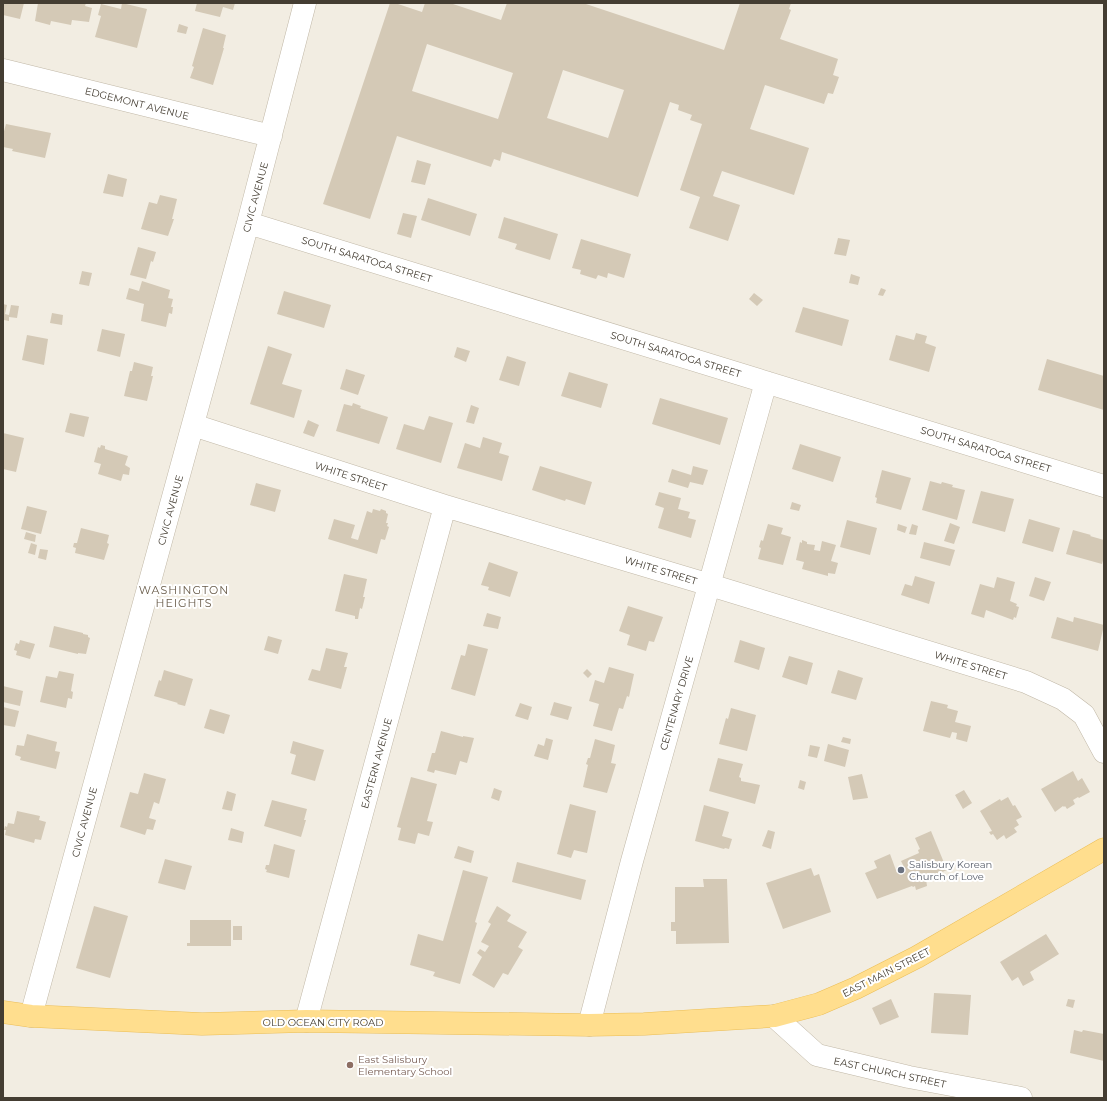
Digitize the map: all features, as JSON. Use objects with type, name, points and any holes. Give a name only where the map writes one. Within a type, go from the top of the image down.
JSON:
[{"type":"main road","name":"EAST MAIN STREET","points":[[644,1024],[774,1016],[819,1004],[856,988],[930,949],[1104,848]]},
{"type":"main road","name":"OLD OCEAN CITY ROAD","points":[[3,1012],[31,1016],[202,1024],[306,1021],[590,1025],[644,1024]]},
{"type":"street","name":"CIVIC AVENUE","points":[[31,1016],[248,223],[305,3]]},
{"type":"street","name":"EDGEMONT AVENUE","points":[[3,70],[271,136]]},
{"type":"street","name":"SOUTH SARATOGA STREET","points":[[248,223],[1104,486]]},
{"type":"street","name":"CENTENARY DRIVE","points":[[590,1025],[631,863],[766,382]]},
{"type":"street","name":"WHITE STREET","points":[[193,425],[445,506],[710,585],[1026,682],[1063,699],[1084,715],[1104,752]]},
{"type":"street","name":"EASTERN AVENUE","points":[[306,1021],[445,506]]},
{"type":"street","name":"EAST CHURCH STREET","points":[[774,1016],[817,1055],[909,1077],[1021,1098]]},
{"type":"building","points":[[3,3],[24,3],[20,19],[3,15]]},
{"type":"building","points":[[38,3],[86,3],[85,6],[92,8],[89,22],[72,20],[71,25],[51,21],[50,25],[35,21]]},
{"type":"building","points":[[122,3],[147,9],[137,48],[95,37],[101,16],[98,15],[101,4],[121,9]]},
{"type":"building","points":[[197,3],[235,3],[233,10],[223,7],[220,17],[195,11]]},
{"type":"building","points":[[390,3],[395,3],[422,12],[425,3],[450,3],[501,20],[507,3],[583,3],[724,50],[740,3],[791,3],[789,9],[791,10],[780,39],[838,59],[833,75],[839,77],[833,94],[828,93],[824,104],[765,85],[750,129],[809,148],[794,195],[722,171],[713,196],[740,205],[728,241],[689,228],[700,197],[680,190],[702,124],[690,120],[692,115],[678,110],[679,105],[670,102],[638,197],[502,152],[500,161],[494,159],[491,167],[397,136],[370,219],[323,204]],"holes":[[[427,44],[513,73],[498,119],[412,91]],[[563,70],[624,90],[608,138],[547,118]]]},
{"type":"building","points":[[179,24],[188,27],[186,34],[177,32]]},
{"type":"building","points":[[203,28],[226,35],[224,48],[213,85],[190,78]]},
{"type":"building","points":[[6,124],[51,133],[45,158],[12,151],[13,149],[3,147],[3,135]]},
{"type":"building","points":[[417,160],[431,164],[425,185],[411,182]]},
{"type":"building","points":[[108,174],[127,179],[123,197],[103,193]]},
{"type":"building","points":[[160,195],[177,199],[172,219],[174,219],[168,236],[141,229],[149,202],[157,204]]},
{"type":"building","points":[[428,198],[477,214],[470,236],[421,220]]},
{"type":"building","points":[[403,213],[417,216],[411,238],[397,234]]},
{"type":"building","points":[[504,217],[558,234],[550,260],[515,249],[517,244],[498,238]]},
{"type":"building","points":[[838,238],[850,240],[846,256],[834,254]]},
{"type":"building","points":[[581,239],[631,254],[624,278],[608,273],[607,278],[598,275],[596,279],[580,274],[581,270],[572,268]]},
{"type":"building","points":[[138,247],[156,252],[153,262],[151,261],[146,279],[130,275]]},
{"type":"building","points":[[82,271],[92,273],[89,286],[79,284]]},
{"type":"building","points":[[851,274],[860,277],[858,285],[849,283]]},
{"type":"building","points":[[142,281],[170,290],[168,298],[173,299],[171,307],[173,307],[172,314],[169,313],[166,327],[141,321],[144,304],[126,299],[129,288],[139,291]]},
{"type":"building","points":[[881,288],[886,290],[883,296],[878,295]]},
{"type":"building","points":[[284,291],[331,305],[324,328],[277,314]]},
{"type":"building","points":[[754,293],[763,300],[757,306],[749,299]]},
{"type":"building","points":[[3,304],[7,305],[5,314],[9,315],[11,305],[19,306],[17,318],[9,317],[9,321],[4,320],[3,323]]},
{"type":"building","points":[[803,307],[849,320],[842,346],[795,332]]},
{"type":"building","points":[[52,313],[63,315],[62,325],[50,323]]},
{"type":"building","points":[[102,329],[125,334],[120,357],[97,351]]},
{"type":"building","points":[[916,333],[927,336],[925,343],[936,347],[929,372],[889,360],[896,335],[914,340]]},
{"type":"building","points":[[27,335],[48,339],[44,365],[22,360]]},
{"type":"building","points":[[268,346],[292,354],[282,384],[302,390],[294,418],[250,404]]},
{"type":"building","points":[[457,347],[470,351],[466,362],[454,357]]},
{"type":"building","points":[[507,356],[526,362],[519,386],[499,380]]},
{"type":"building","points":[[1047,359],[1104,376],[1104,410],[1038,390]]},
{"type":"building","points":[[134,362],[153,367],[151,376],[153,376],[147,401],[124,396],[130,371],[132,371]]},
{"type":"building","points":[[346,369],[365,375],[358,395],[340,389]]},
{"type":"building","points":[[569,372],[608,384],[601,408],[561,396]]},
{"type":"building","points":[[660,398],[728,418],[720,445],[652,424]]},
{"type":"building","points":[[353,403],[361,406],[360,408],[388,417],[379,444],[336,431],[344,404],[352,406]]},
{"type":"building","points":[[471,405],[479,408],[474,424],[466,422]]},
{"type":"building","points":[[70,413],[89,417],[84,437],[65,432]]},
{"type":"building","points":[[429,416],[453,423],[441,463],[396,449],[404,424],[424,430]]},
{"type":"building","points":[[308,420],[319,425],[314,437],[303,433]]},
{"type":"building","points":[[3,433],[24,438],[16,472],[3,469]]},
{"type":"building","points":[[483,437],[502,443],[499,453],[509,456],[502,481],[457,468],[465,443],[480,448]]},
{"type":"building","points":[[800,444],[841,457],[833,482],[792,469]]},
{"type":"building","points":[[101,445],[105,446],[105,449],[128,456],[125,465],[130,468],[129,475],[123,474],[121,481],[98,474],[101,464],[94,462],[98,447],[100,448]]},
{"type":"building","points":[[540,466],[592,482],[585,505],[566,499],[565,501],[532,490]]},
{"type":"building","points":[[693,466],[708,470],[703,485],[690,482],[688,488],[668,482],[672,469],[691,475]]},
{"type":"building","points":[[882,470],[911,478],[901,510],[876,503],[877,498],[875,497]]},
{"type":"building","points":[[930,481],[941,484],[942,482],[953,485],[952,487],[965,490],[957,520],[922,510]]},
{"type":"building","points":[[256,483],[281,490],[275,512],[250,505]]},
{"type":"building","points":[[981,491],[1014,499],[1005,532],[972,523]]},
{"type":"building","points":[[659,492],[681,498],[678,509],[690,512],[688,518],[696,520],[691,538],[658,528],[664,508],[655,505]]},
{"type":"building","points":[[792,502],[801,505],[799,511],[790,509]]},
{"type":"building","points":[[27,506],[47,511],[41,534],[21,529]]},
{"type":"building","points":[[373,509],[380,511],[381,509],[386,511],[388,514],[386,523],[388,523],[387,526],[389,527],[385,540],[381,539],[377,554],[328,539],[334,519],[355,525],[351,538],[358,540],[367,511],[372,513]]},
{"type":"building","points":[[1029,519],[1060,528],[1053,552],[1022,543]]},
{"type":"building","points":[[847,520],[877,528],[870,555],[840,547]]},
{"type":"building","points":[[950,523],[960,527],[954,544],[944,541]]},
{"type":"building","points":[[768,524],[783,528],[781,534],[791,537],[783,565],[758,559],[761,548],[759,547],[761,540],[763,541]]},
{"type":"building","points":[[898,524],[907,527],[905,533],[897,530]]},
{"type":"building","points":[[912,524],[918,526],[916,535],[909,534]]},
{"type":"building","points":[[81,528],[109,535],[107,543],[109,544],[104,560],[75,553],[76,548],[73,547],[74,543],[77,543]]},
{"type":"building","points":[[1073,530],[1104,540],[1104,557],[1102,564],[1066,554]]},
{"type":"building","points":[[26,532],[36,535],[35,542],[24,539]]},
{"type":"building","points":[[802,540],[807,542],[807,544],[815,545],[814,550],[820,551],[822,541],[836,545],[831,561],[838,563],[835,574],[828,573],[828,576],[802,569],[804,562],[796,560],[800,542],[802,543]]},
{"type":"building","points":[[924,542],[955,550],[950,566],[920,558]]},
{"type":"building","points":[[31,543],[37,545],[35,555],[28,553]]},
{"type":"building","points":[[40,549],[48,550],[46,560],[38,558]]},
{"type":"building","points":[[489,562],[518,572],[510,597],[488,590],[489,587],[481,585]]},
{"type":"building","points":[[344,574],[367,579],[363,597],[365,597],[362,609],[360,608],[358,619],[355,619],[355,616],[335,611]]},
{"type":"building","points":[[915,576],[935,582],[929,604],[901,595],[905,584],[912,586]]},
{"type":"building","points":[[997,577],[1015,582],[1010,601],[1017,604],[1016,606],[1019,607],[1016,618],[1014,617],[1013,620],[986,610],[984,618],[971,614],[980,584],[994,588]]},
{"type":"building","points":[[1035,577],[1051,582],[1044,601],[1029,596]]},
{"type":"building","points":[[628,606],[663,617],[654,642],[649,641],[646,651],[627,645],[630,635],[619,631]]},
{"type":"building","points":[[487,613],[501,617],[498,629],[483,626]]},
{"type":"building","points":[[1057,617],[1073,622],[1074,617],[1104,625],[1098,651],[1051,638]]},
{"type":"building","points":[[54,626],[88,635],[90,638],[86,654],[78,654],[49,647]]},
{"type":"building","points":[[268,636],[282,640],[278,654],[264,650]]},
{"type":"building","points":[[20,640],[35,644],[30,659],[16,655],[17,651],[14,650],[16,643],[19,644]]},
{"type":"building","points":[[740,640],[765,648],[759,670],[734,662]]},
{"type":"building","points":[[468,644],[488,649],[475,696],[451,689],[461,655],[465,656]]},
{"type":"building","points":[[326,648],[348,653],[344,667],[347,667],[341,689],[308,680],[312,669],[320,671]]},
{"type":"building","points":[[789,656],[813,663],[807,685],[782,677]]},
{"type":"building","points":[[609,667],[634,674],[629,697],[627,696],[623,709],[619,708],[612,731],[593,726],[599,704],[589,701],[595,680],[604,683]]},
{"type":"building","points":[[587,669],[592,674],[588,678],[583,673]]},
{"type":"building","points":[[164,670],[193,679],[185,706],[154,696]]},
{"type":"building","points":[[838,670],[863,678],[856,700],[831,693]]},
{"type":"building","points":[[59,671],[74,674],[71,691],[73,692],[72,699],[68,698],[66,708],[40,702],[46,676],[57,678]]},
{"type":"building","points":[[3,686],[23,691],[20,706],[3,702]]},
{"type":"building","points":[[931,701],[948,705],[947,708],[958,711],[955,722],[971,726],[967,742],[956,739],[957,733],[952,732],[950,738],[923,731]]},
{"type":"building","points":[[554,702],[572,707],[568,720],[550,715]]},
{"type":"building","points":[[520,703],[532,707],[528,720],[515,716]]},
{"type":"building","points":[[3,707],[19,711],[15,727],[3,725]]},
{"type":"building","points":[[731,708],[756,715],[747,751],[719,744],[726,718],[728,719]]},
{"type":"building","points":[[210,709],[230,715],[224,734],[204,728]]},
{"type":"building","points":[[441,731],[463,737],[474,738],[467,763],[460,761],[456,775],[435,770],[434,773],[427,771],[432,753],[435,753]]},
{"type":"building","points":[[27,734],[57,742],[55,751],[60,752],[56,769],[20,760],[21,757],[15,755],[17,745],[24,746]]},
{"type":"building","points":[[843,737],[851,739],[850,744],[841,742]]},
{"type":"building","points":[[546,738],[553,740],[548,760],[534,756],[538,744],[544,746]]},
{"type":"building","points":[[595,739],[615,745],[611,763],[616,764],[607,793],[583,787],[588,765],[586,764],[588,758],[590,758]]},
{"type":"building","points":[[293,741],[324,750],[315,781],[291,774],[296,755],[290,753]]},
{"type":"building","points":[[828,744],[849,750],[845,767],[824,761]]},
{"type":"building","points":[[810,745],[820,747],[817,758],[808,756]]},
{"type":"building","points":[[718,758],[743,764],[739,777],[741,778],[741,781],[760,785],[755,804],[709,791]]},
{"type":"building","points":[[1073,771],[1078,781],[1082,778],[1090,792],[1073,800],[1075,804],[1067,809],[1063,806],[1055,812],[1041,789]]},
{"type":"building","points":[[144,773],[166,779],[159,804],[154,802],[149,818],[156,820],[153,830],[147,829],[145,835],[120,827],[130,792],[138,794]]},
{"type":"building","points":[[862,774],[868,798],[853,800],[848,777]]},
{"type":"building","points":[[411,777],[437,784],[427,821],[433,822],[429,836],[418,833],[415,844],[398,840],[401,828],[397,827]]},
{"type":"building","points":[[800,780],[806,782],[804,790],[798,788]]},
{"type":"building","points":[[494,788],[502,791],[499,801],[491,798]]},
{"type":"building","points":[[964,790],[972,803],[963,809],[955,795]]},
{"type":"building","points":[[227,791],[236,794],[232,811],[222,809]]},
{"type":"building","points":[[1008,797],[1022,817],[1016,820],[1019,825],[1014,828],[1017,832],[1006,839],[1004,835],[997,840],[993,834],[991,835],[989,832],[992,831],[980,811],[1000,799],[1001,801]]},
{"type":"building","points":[[272,800],[307,809],[304,820],[306,820],[301,837],[264,826]]},
{"type":"building","points":[[570,804],[596,811],[587,853],[574,850],[571,858],[557,854]]},
{"type":"building","points":[[704,805],[729,812],[722,836],[732,839],[729,849],[695,841]]},
{"type":"building","points":[[17,811],[40,816],[39,820],[46,822],[41,840],[35,839],[34,843],[5,835],[5,826],[7,827],[8,823],[14,824]]},
{"type":"building","points":[[231,828],[244,832],[242,843],[228,840]]},
{"type":"building","points":[[768,830],[775,832],[771,849],[762,846]]},
{"type":"building","points":[[931,831],[947,870],[926,879],[927,886],[916,890],[915,886],[912,886],[877,899],[865,873],[877,868],[874,861],[890,854],[897,873],[905,869],[901,861],[919,853],[918,850],[920,849],[915,838]]},
{"type":"building","points":[[274,844],[295,850],[289,878],[266,872],[266,865],[269,865]]},
{"type":"building","points":[[458,846],[474,851],[471,863],[454,858]]},
{"type":"building","points":[[165,859],[192,866],[185,890],[158,883]]},
{"type":"building","points":[[517,862],[586,880],[581,900],[512,882]]},
{"type":"building","points":[[811,868],[814,876],[819,874],[831,912],[783,929],[766,883]]},
{"type":"building","points":[[463,870],[488,877],[460,984],[433,976],[435,972],[410,965],[418,934],[443,941]]},
{"type":"building","points":[[703,879],[727,879],[729,943],[676,944],[676,931],[671,931],[671,922],[675,922],[675,887],[704,887]]},
{"type":"building","points":[[94,906],[128,916],[110,978],[76,968]]},
{"type":"building","points":[[497,906],[511,915],[507,921],[527,932],[518,947],[523,950],[508,975],[503,973],[494,988],[472,975],[482,957],[477,953],[480,949],[485,952],[489,946],[481,942],[491,924],[488,922]]},
{"type":"building","points":[[190,920],[231,920],[231,946],[187,946],[187,943],[190,943]]},
{"type":"building","points":[[233,926],[242,926],[242,940],[233,940]]},
{"type":"building","points":[[1046,934],[1059,954],[1030,972],[1034,980],[1023,986],[1018,977],[1012,981],[1000,962]]},
{"type":"building","points":[[934,993],[971,995],[968,1035],[931,1033]]},
{"type":"building","points":[[891,999],[899,1017],[880,1025],[872,1008]]},
{"type":"building","points":[[1068,999],[1075,1000],[1073,1008],[1066,1006]]},
{"type":"building","points":[[1074,1030],[1104,1034],[1104,1061],[1070,1053]]},
{"type":"place","name":"Salisbury Korean Church of Love","points":[[901,870]]},
{"type":"place","name":"East Salisbury Elementary School","points":[[350,1065]]},
{"type":"district","name":"WASHINGTON HEIGHTS","points":[[184,596]]}]
